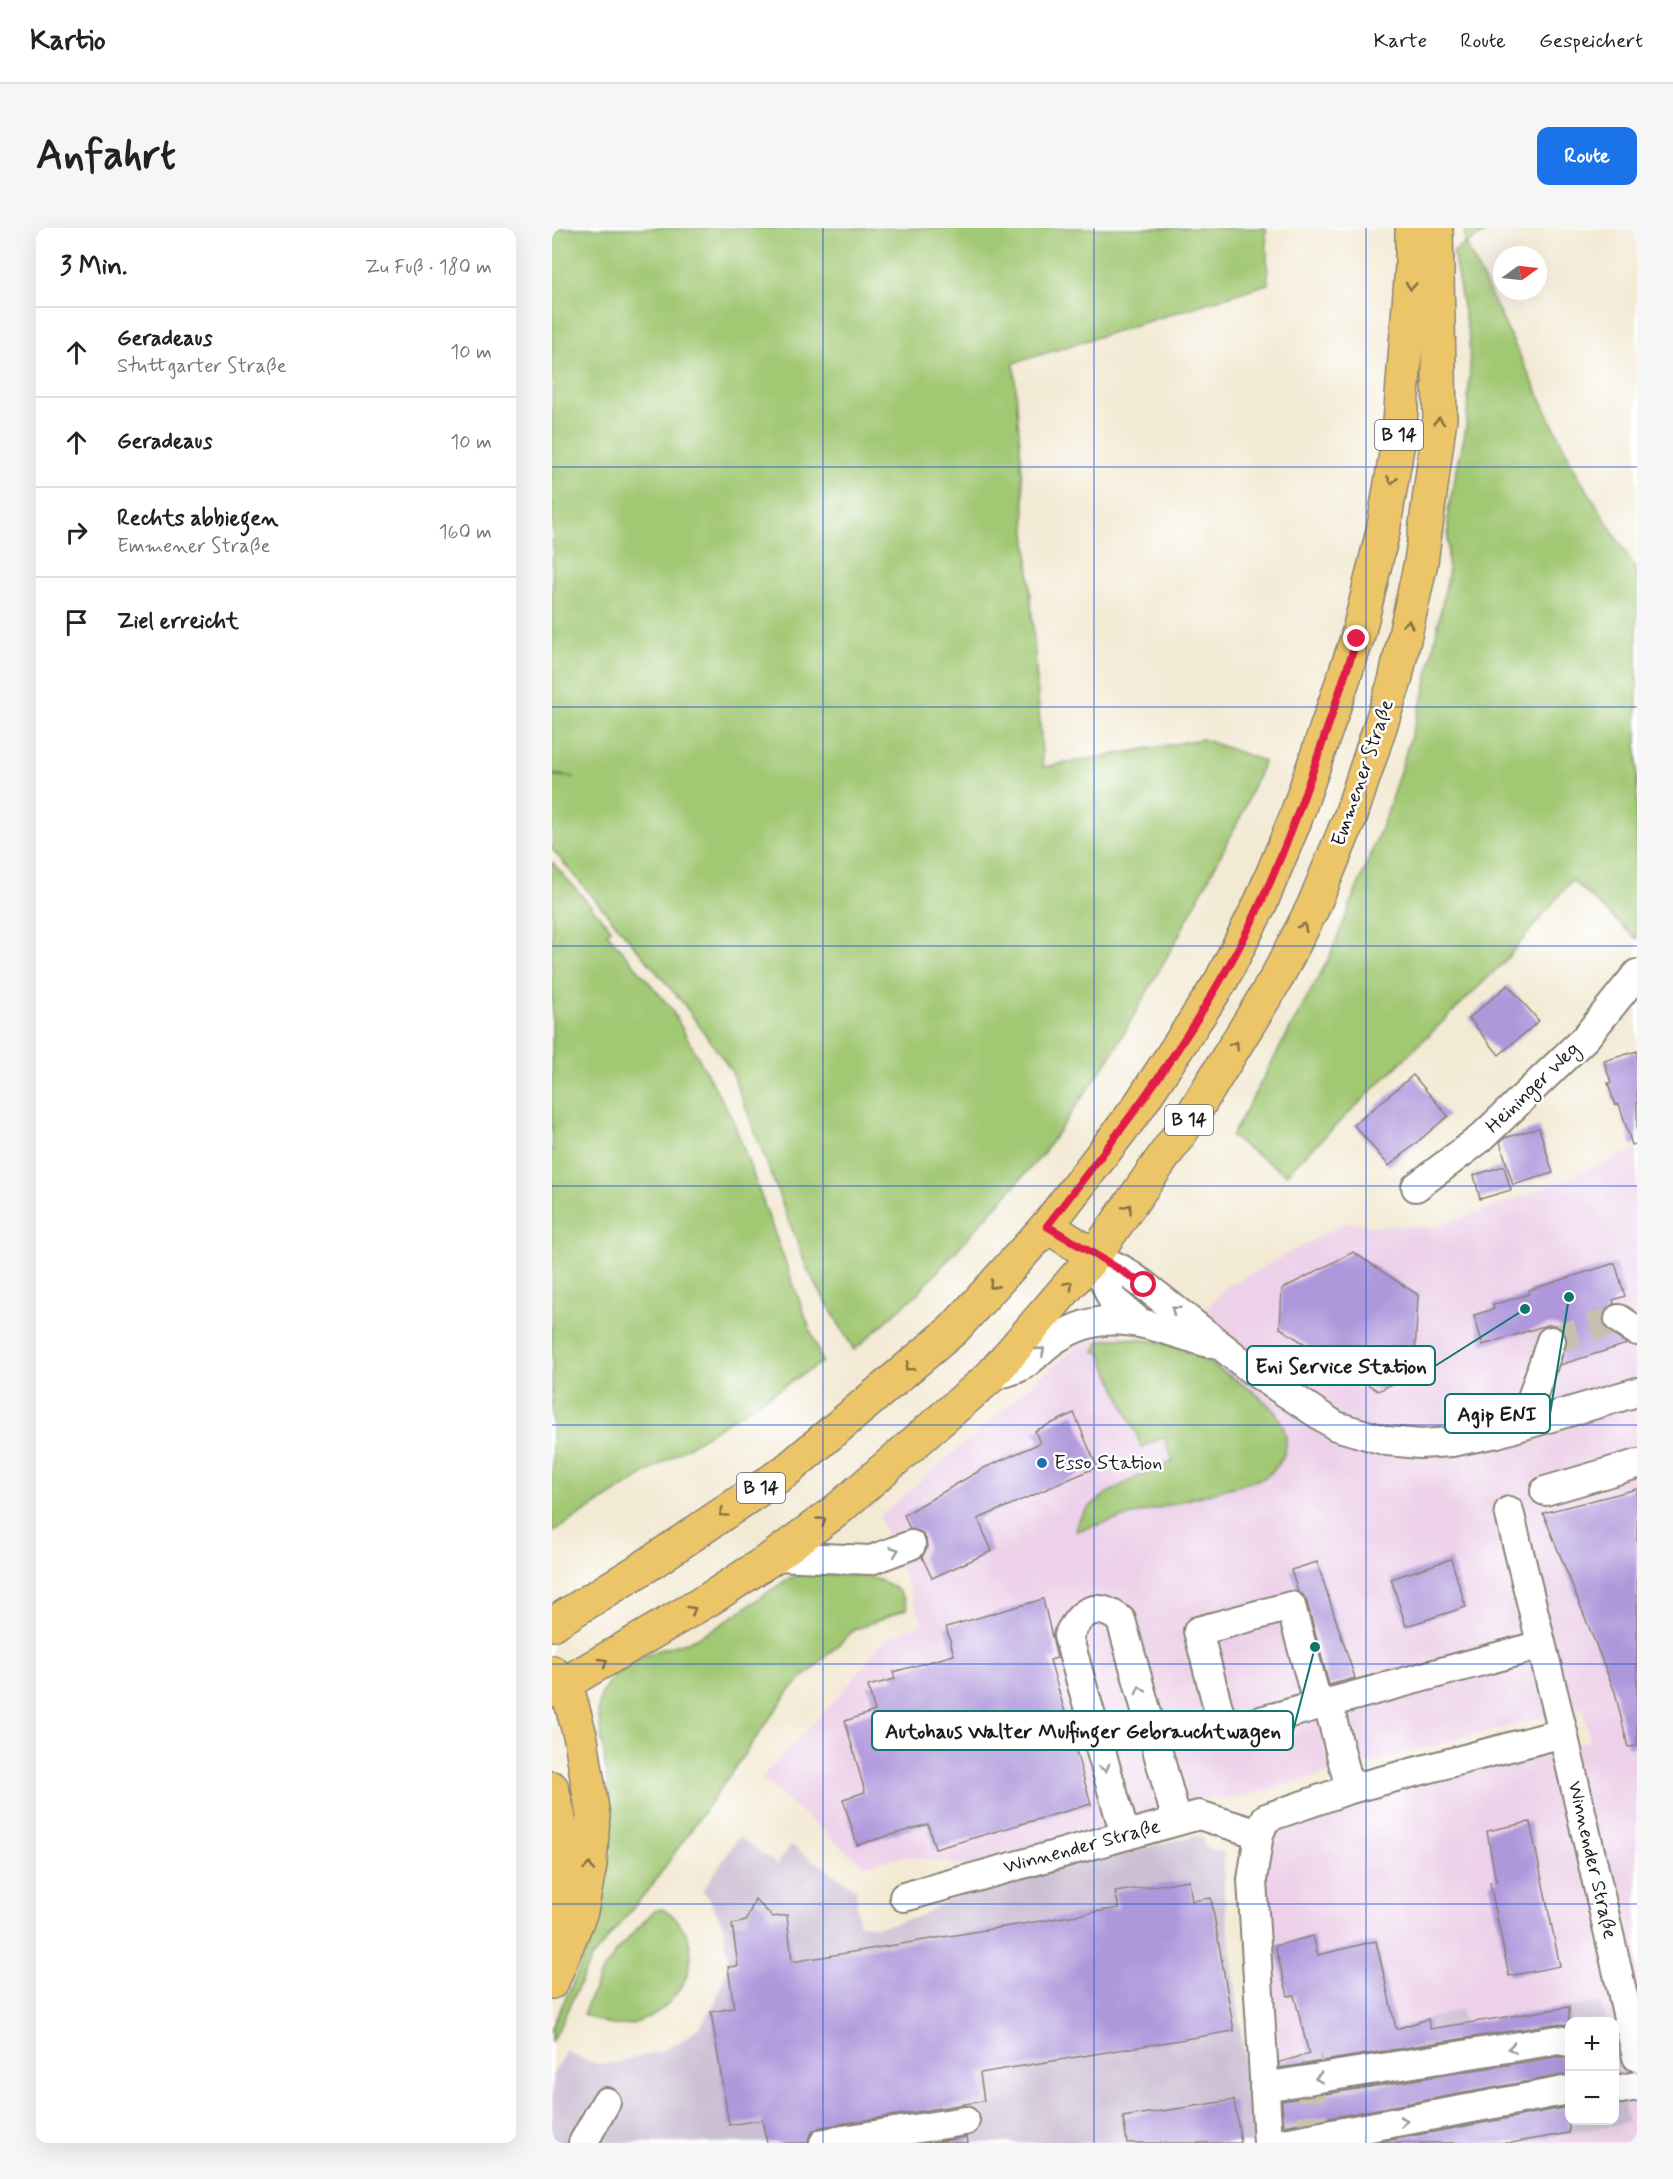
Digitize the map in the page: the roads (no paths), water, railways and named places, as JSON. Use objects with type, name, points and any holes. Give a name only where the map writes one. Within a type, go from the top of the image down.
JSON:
[{"type":"main road","name":"B 14","points":[[552,1624],[646,1566],[786,1471],[954,1329],[1047,1226],[1137,1109],[1221,981],[1261,902],[1295,820],[1357,639],[1383,531],[1399,436],[1412,266],[1412,228]]},
{"type":"main road","name":"Emmener Straße","points":[[1094,1256],[1190,1119],[1276,979],[1313,907],[1351,815],[1395,681],[1421,562],[1440,418],[1436,228]]},
{"type":"main road","points":[[1047,1226],[1094,1256]]},
{"type":"main road","name":"B 14","points":[[557,1682],[711,1598],[775,1556],[836,1511],[990,1377],[1094,1256]]},
{"type":"main road","points":[[556,1972],[581,1911],[590,1865],[593,1816],[580,1739],[557,1682]]},
{"type":"main road","points":[[554,1800],[564,1874],[565,1909],[556,1972]]},
{"type":"street","name":"Heininger Weg","points":[[1416,1187],[1480,1138],[1586,1037],[1637,974]]},
{"type":"street","points":[[1094,1256],[1112,1299],[1138,1322]]},
{"type":"street","points":[[1094,1256],[1121,1269],[1144,1285],[1253,1371],[1336,1426],[1386,1441],[1420,1444],[1452,1442],[1523,1425],[1637,1392]]},
{"type":"street","points":[[990,1377],[1023,1366],[1052,1341],[1073,1329],[1102,1320],[1138,1322],[1221,1347]]},
{"type":"street","points":[[1523,1425],[1551,1341]]},
{"type":"street","points":[[1545,1491],[1637,1464]]},
{"type":"street","name":"Winnender Straße","points":[[1509,1511],[1563,1733],[1622,2020],[1637,2057]]},
{"type":"street","points":[[775,1556],[871,1560],[911,1545]]},
{"type":"street","points":[[1350,1789],[1323,1705],[1291,1606],[1198,1631],[1224,1731],[1323,1705],[1541,1645]]},
{"type":"street","points":[[1125,1835],[1068,1636],[1073,1625],[1083,1614],[1094,1609],[1106,1610],[1121,1620],[1177,1821]]},
{"type":"street","points":[[1268,2143],[1252,1880],[1259,1834],[1266,1818],[1350,1789],[1563,1733]]},
{"type":"street","name":"Winnender Straße","points":[[904,1897],[1199,1815],[1259,1834]]},
{"type":"street","points":[[1264,2087],[1557,2040],[1565,2041]]},
{"type":"street","points":[[1284,2143],[1565,2091]]},
{"type":"street","points":[[583,2143],[606,2102]]},
{"type":"street","points":[[824,2143],[965,2121]]},
{"type":"tunnel","points":[[1551,1341],[1619,1319]]},
{"type":"tunnel","points":[[1313,2143],[1310,2071],[1324,2068]]},
{"type":"place","name":"Agip ENI","points":[[1569,1297]]},
{"type":"place","name":"Eni Service Station","points":[[1525,1309]]},
{"type":"place","name":"Esso Station","points":[[1042,1463]]},
{"type":"place","name":"Autohaus Walter Mulfinger Gebrauchtwagen","points":[[1315,1647]]}]
